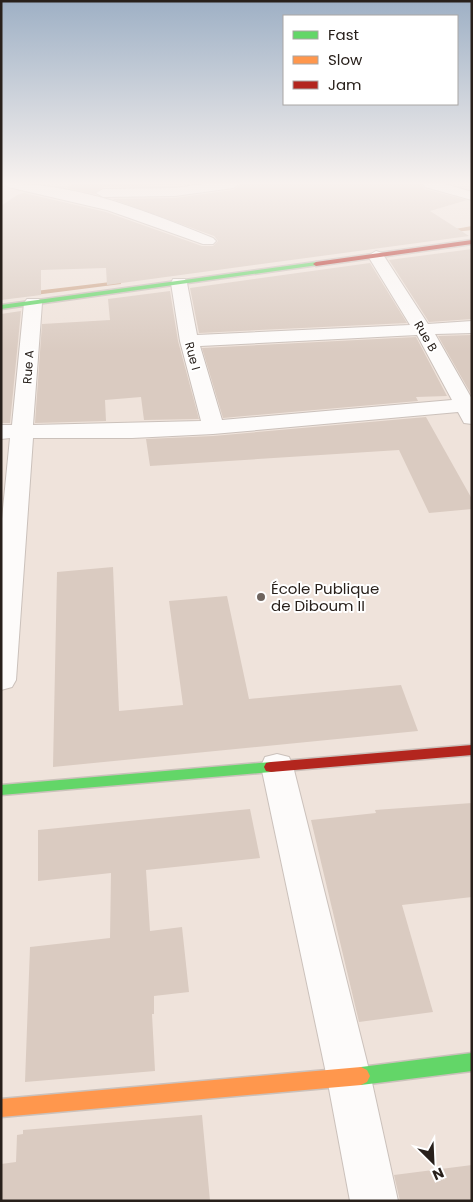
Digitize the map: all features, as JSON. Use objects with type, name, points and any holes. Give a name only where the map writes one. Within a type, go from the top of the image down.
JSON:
[{"type":"street","points":[[1,307],[179,284],[472,242]]},
{"type":"street","name":"Rue B","points":[[376,256],[423,330],[470,410]]},
{"type":"street","name":"Rue I","points":[[179,284],[189,341],[213,427]]},
{"type":"street","name":"Rue A","points":[[1,680],[12,431],[33,303]]},
{"type":"street","points":[[189,341],[472,327]]},
{"type":"street","points":[[12,431],[132,431],[470,410]]},
{"type":"street","points":[[1,790],[472,750]]},
{"type":"street","points":[[277,766],[349,1078],[374,1201]]},
{"type":"street","points":[[1,1108],[349,1078],[472,1062]]},
{"type":"building","points":[[1,240],[185,240],[202,246],[213,246],[218,241],[439,240],[107,285],[106,268],[41,270],[41,295],[1,300]]},
{"type":"building","points":[[472,249],[472,319],[429,322],[389,260]]},
{"type":"building","points":[[370,263],[407,323],[199,333],[190,288]]},
{"type":"building","points":[[170,291],[178,341],[199,419],[144,420],[141,397],[105,400],[106,421],[35,423],[42,324],[110,320],[108,299]]},
{"type":"building","points":[[21,311],[10,423],[1,423],[1,314]]},
{"type":"building","points":[[472,335],[472,394],[471,394],[438,336]]},
{"type":"building","points":[[416,337],[447,396],[416,397],[418,401],[223,418],[202,348]]},
{"type":"building","points":[[426,417],[472,499],[472,509],[429,513],[399,450],[150,466],[146,439],[213,436]]},
{"type":"building","points":[[113,567],[119,711],[183,705],[169,601],[227,596],[249,699],[401,685],[418,731],[53,767],[57,572]]},
{"type":"building","points":[[472,803],[472,897],[402,905],[433,1012],[359,1022],[311,820],[376,813],[375,810]]},
{"type":"building","points":[[250,809],[260,858],[146,870],[150,931],[182,927],[189,992],[154,996],[154,1014],[152,1014],[155,1071],[25,1082],[30,947],[110,938],[111,873],[38,881],[38,830]]},
{"type":"building","points":[[202,1115],[210,1201],[1,1201],[1,1164],[16,1162],[17,1135],[23,1134],[23,1130]]},
{"type":"building","points":[[472,1165],[472,1201],[400,1201],[394,1175]]},
{"type":"waterway","points":[[27,294],[119,283]]},
{"type":"traffic: fast","points":[[1,307],[316,264]]},
{"type":"traffic: fast","points":[[1,790],[271,767]]},
{"type":"traffic: fast","points":[[361,1076],[472,1062]]},
{"type":"traffic: slow","points":[[1,1108],[361,1076]]},
{"type":"traffic: jam","points":[[316,264],[472,242]]},
{"type":"traffic: jam","points":[[271,767],[472,750]]},
{"type":"place","name":"École Publique de Diboum II","points":[[261,597]]}]
